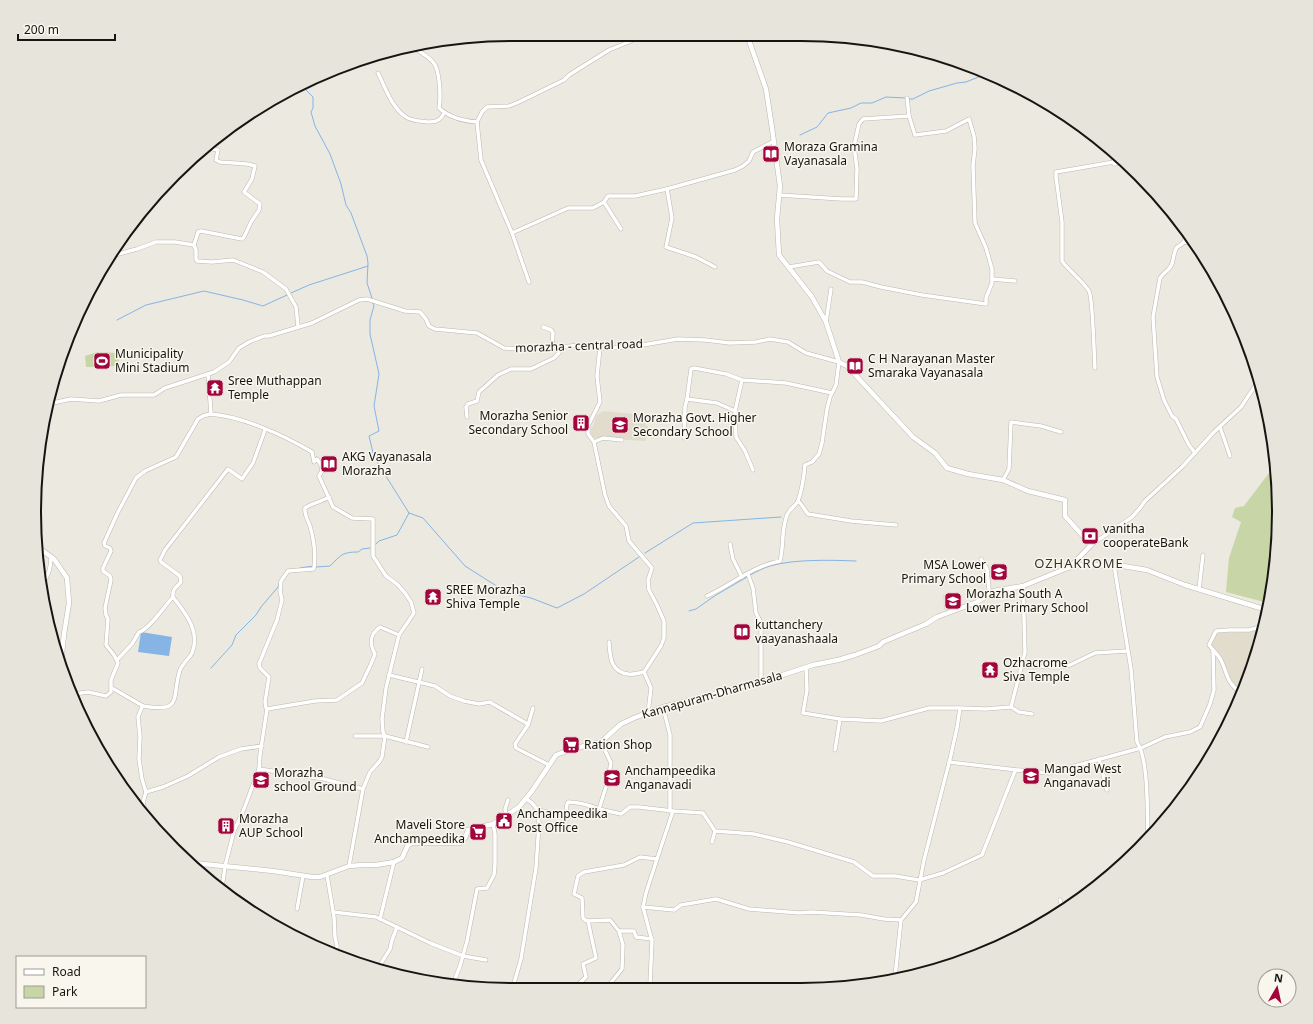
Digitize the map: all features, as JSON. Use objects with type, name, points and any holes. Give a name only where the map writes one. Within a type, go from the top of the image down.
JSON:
[{"type":"main road","points":[[749,41],[766,89],[774,141],[780,186],[777,219],[779,255],[812,297],[826,322],[839,362],[847,366],[913,437],[935,453],[947,468],[968,474],[1003,480],[1028,490],[1065,500],[1065,516],[1091,544],[1070,567]]},
{"type":"main road","points":[[43,551],[54,559],[67,578],[69,603],[62,651]]},
{"type":"main road","name":"Kannapuram-Dharmasala","points":[[394,862],[402,858],[408,845],[412,843],[460,843],[465,838],[468,830],[493,824],[519,807],[556,755],[572,748],[601,742],[622,724],[648,712],[709,696],[732,688],[761,682],[806,667],[838,660],[879,646],[883,642],[977,602],[994,591],[1004,588],[1023,586],[1070,567],[1080,565],[1114,565],[1147,570],[1199,589],[1262,608]]},
{"type":"main road","points":[[198,863],[273,871],[312,877],[327,875],[350,866],[376,865],[394,862]]},
{"type":"street","points":[[528,282],[512,233],[481,160],[477,122],[482,112],[488,107],[509,106],[557,84],[609,50],[631,41]]},
{"type":"street","points":[[418,51],[435,63],[440,81],[439,108],[450,116],[466,121],[477,122]]},
{"type":"street","points":[[378,73],[396,108],[406,118],[427,122],[437,122],[444,113]]},
{"type":"street","points":[[789,266],[819,262],[827,271],[850,282],[862,282],[922,295],[986,304],[986,298],[992,283],[992,270],[986,248],[975,223],[973,166],[975,148],[974,136],[969,118],[946,130],[914,135],[909,116],[907,98]]},
{"type":"street","points":[[779,195],[856,199],[857,168],[854,146],[859,124],[863,119],[909,116]]},
{"type":"street","points":[[512,233],[568,208],[593,208],[604,202],[608,196],[635,196],[667,189],[739,168],[749,161],[753,152],[774,141]]},
{"type":"street","points":[[54,403],[71,399],[83,399],[93,402],[121,395],[154,395],[165,388],[208,374],[229,362],[239,348],[249,342],[298,326],[296,307],[286,289],[263,272],[232,260],[212,262],[196,260],[196,250],[194,245],[198,232],[201,231],[242,238],[244,237],[250,222],[259,210],[260,204],[244,192],[252,179],[255,166],[220,162],[216,160],[218,150],[212,149]]},
{"type":"street","points":[[1095,368],[1090,292],[1079,277],[1062,261],[1062,222],[1056,172],[1114,162],[1114,164],[1118,163]]},
{"type":"street","points":[[667,189],[672,218],[666,247],[696,257],[715,268]]},
{"type":"street","points":[[604,202],[620,229]]},
{"type":"street","points":[[117,255],[156,242],[174,242],[194,245]]},
{"type":"street","points":[[1188,243],[1185,242],[1176,247],[1174,250],[1172,265],[1162,274],[1160,278],[1154,308],[1153,326],[1156,344],[1157,378],[1164,400],[1195,453]]},
{"type":"street","points":[[992,279],[1015,281]]},
{"type":"street","points":[[826,322],[831,289]]},
{"type":"street","name":"morazha - central road","points":[[298,326],[312,323],[359,300],[367,299],[405,311],[420,312],[429,326],[435,329],[477,333],[483,338],[504,348],[552,348],[590,344],[600,348],[637,346],[678,339],[705,340],[730,344],[756,342],[770,339],[788,342],[806,353],[827,360],[839,362]]},
{"type":"street","points":[[543,327],[551,330],[553,333],[552,348]]},
{"type":"street","points":[[466,417],[466,407],[468,404],[477,401],[479,392],[498,375],[511,369],[531,369],[554,358],[559,353],[560,347]]},
{"type":"street","points":[[600,348],[597,376],[600,402],[588,426],[588,434],[594,442],[605,495],[609,506],[626,526],[629,541],[652,568],[648,580],[649,590],[664,621],[664,638],[661,646],[644,672],[628,674],[621,672],[614,667],[611,662],[609,642]]},
{"type":"street","points":[[707,596],[742,577],[749,576],[773,563],[780,561],[786,516],[790,509],[798,501],[804,480],[805,464],[812,462],[819,454],[827,409],[836,385],[839,362]]},
{"type":"street","points":[[684,438],[685,407],[691,369],[694,368],[726,374],[742,380],[786,383],[832,393]]},
{"type":"street","points":[[208,374],[210,414]]},
{"type":"street","points":[[742,380],[735,411],[736,438],[745,451],[753,470]]},
{"type":"street","points":[[1091,544],[1132,517],[1145,501],[1191,458],[1241,406],[1255,386]]},
{"type":"street","points":[[687,399],[717,403],[735,411]]},
{"type":"street","points":[[118,660],[106,645],[108,619],[105,608],[111,580],[110,576],[103,571],[103,568],[112,550],[105,546],[104,543],[136,478],[145,471],[176,457],[198,420],[203,416],[210,414],[225,415],[265,430],[312,452],[314,462],[317,459],[321,465],[322,471],[319,476],[333,508],[352,518],[373,520],[373,556],[386,576],[397,584],[405,593],[411,602],[414,613],[399,635],[389,675],[382,719],[383,732],[385,736],[382,757],[380,762],[370,772],[363,789],[350,866]]},
{"type":"street","points":[[1003,480],[1009,469],[1011,422],[1041,426],[1061,432]]},
{"type":"street","points":[[1220,427],[1230,456]]},
{"type":"street","points":[[78,693],[88,692],[106,696],[111,692],[111,680],[118,660],[132,644],[139,632],[144,630],[151,623],[173,597],[175,587],[181,582],[180,576],[160,560],[165,550],[228,469],[242,479],[253,463],[265,430]]},
{"type":"street","points":[[594,442],[603,438],[622,440]]},
{"type":"street","points":[[223,884],[225,866],[234,831],[259,769],[268,709],[266,708],[265,702],[269,677],[258,664],[277,620],[282,600],[280,591],[281,581],[288,571],[313,569],[315,567],[316,553],[310,526],[304,512],[305,508],[310,504],[323,501],[329,497]]},
{"type":"street","points":[[798,501],[804,506],[808,514],[851,521],[896,525]]},
{"type":"street","points":[[730,544],[733,559],[742,577]]},
{"type":"street","points":[[1199,589],[1203,555]]},
{"type":"street","points":[[46,579],[51,567],[51,557]]},
{"type":"street","points":[[981,559],[987,569],[990,594]]},
{"type":"street","points":[[1114,565],[1131,669],[1137,742],[1141,748],[1146,779],[1148,831]]},
{"type":"street","points":[[749,576],[753,588],[756,613],[761,623],[761,682]]},
{"type":"street","points":[[1011,707],[1026,652],[1023,586]]},
{"type":"street","points":[[112,688],[143,706],[163,708],[171,705],[176,693],[181,668],[193,650],[194,637],[192,626],[187,615],[173,597]]},
{"type":"street","points":[[268,709],[315,701],[337,700],[362,683],[375,654],[370,646],[372,637],[377,628],[380,626],[399,635]]},
{"type":"street","points":[[1237,690],[1226,678],[1221,660],[1209,645],[1216,631],[1249,630],[1257,628]]},
{"type":"street","points":[[950,762],[1049,773],[1141,748],[1165,737],[1190,732],[1200,727],[1210,704],[1214,690],[1213,650]]},
{"type":"street","points":[[1021,666],[1065,666],[1095,653],[1127,651]]},
{"type":"street","points":[[806,667],[807,690],[803,713],[881,721],[929,708],[985,709],[1011,707],[1019,712],[1032,714]]},
{"type":"street","points":[[406,742],[422,669]]},
{"type":"street","points":[[644,672],[651,688],[648,712]]},
{"type":"street","points":[[389,675],[420,681],[435,686],[450,696],[464,701],[479,704],[490,702],[526,722],[528,725]]},
{"type":"street","points":[[143,706],[138,717],[140,737],[139,759],[142,779],[146,792],[143,802],[144,806]]},
{"type":"street","points":[[650,983],[652,939],[643,907],[671,811],[670,735],[663,707]]},
{"type":"street","points":[[533,708],[528,725],[516,744],[516,748],[549,765]]},
{"type":"street","points":[[895,973],[901,920],[916,902],[919,880],[958,728],[960,708]]},
{"type":"street","points":[[835,750],[840,718]]},
{"type":"street","points":[[355,736],[385,736],[428,747]]},
{"type":"street","points":[[599,809],[607,784],[611,763],[601,742]]},
{"type":"street","points":[[146,792],[163,787],[188,776],[219,757],[241,749],[262,746]]},
{"type":"street","points":[[1099,759],[1107,790]]},
{"type":"street","points":[[259,769],[324,779],[363,789]]},
{"type":"street","points":[[715,831],[754,834],[788,842],[854,862],[873,876],[896,876],[919,880],[943,873],[982,855],[1015,771],[1017,770]]},
{"type":"street","points":[[526,799],[538,810],[565,816],[567,815],[568,802],[581,803],[618,814],[621,814],[630,807],[639,806],[671,811],[703,813],[715,831],[712,842]]},
{"type":"street","points":[[506,815],[505,809],[508,800]]},
{"type":"street","points":[[514,983],[521,959],[536,868],[539,823],[538,810]]},
{"type":"street","points":[[455,979],[463,956],[477,889],[487,888],[494,875],[495,834],[493,824]]},
{"type":"street","points":[[611,983],[622,969],[623,945],[619,931],[610,920],[588,920],[583,918],[582,898],[574,894],[578,876],[580,874],[624,865],[640,857],[657,859]]},
{"type":"street","points":[[380,919],[394,862]]},
{"type":"street","points":[[327,875],[337,949]]},
{"type":"street","points":[[297,909],[303,876]]},
{"type":"street","points":[[643,907],[674,910],[681,905],[716,899],[749,909],[800,913],[811,912],[861,916],[884,920],[901,920]]},
{"type":"street","points":[[1060,900],[1062,905]]},
{"type":"street","points":[[333,912],[376,917],[430,943],[463,956],[486,960]]},
{"type":"street","points":[[580,983],[586,977],[583,964],[596,958],[588,920]]},
{"type":"street","points":[[381,964],[390,949],[397,927]]},
{"type":"street","points":[[619,931],[634,931],[636,937],[652,939]]},
{"type":"shaded area","name":"Morazha Govt. Higher Secondary School","points":[[603,411],[645,415],[645,424],[648,427],[648,435],[645,441],[594,438],[591,434],[591,429],[596,416]]},
{"type":"shaded area","name":"Morazha South A Lower Primary School","points":[[943,594],[962,596],[962,606],[946,611],[944,609]]},
{"type":"shaded area","points":[[1257,631],[1238,687],[1234,684],[1209,645],[1215,633]]},
{"type":"green space","name":"Municipality Mini Stadium","points":[[97,352],[117,353],[120,366],[86,367],[85,356]]},
{"type":"green space","points":[[1270,472],[1272,512],[1271,543],[1263,602],[1226,592],[1229,558],[1241,522],[1232,517],[1235,508],[1244,506]]},
{"type":"water","points":[[141,632],[172,637],[169,656],[138,652]]},
{"type":"waterway","points":[[909,99],[913,99],[929,91],[966,82],[980,77]]},
{"type":"waterway","points":[[305,89],[313,97],[313,108],[311,112],[315,126],[330,154],[341,184],[346,205],[351,213],[367,256],[367,283],[372,298]]},
{"type":"waterway","points":[[800,135],[817,127],[828,113],[851,108],[861,103],[872,103],[886,97],[906,98]]},
{"type":"waterway","points":[[291,293],[309,285],[368,266]]},
{"type":"waterway","points":[[117,320],[146,305],[204,291],[263,306],[287,295]]},
{"type":"waterway","points":[[372,301],[374,306],[370,320],[370,334],[379,374],[374,406],[379,431],[369,436],[374,457],[409,513],[423,518],[465,566],[506,592],[531,598],[557,608],[584,594],[639,557]]},
{"type":"waterway","points":[[376,544],[379,541],[397,535],[409,513]]},
{"type":"waterway","points":[[645,553],[693,523],[781,517]]},
{"type":"waterway","points":[[316,567],[330,566],[339,557],[345,554],[370,548]]},
{"type":"waterway","points":[[750,575],[767,567],[790,562],[824,560],[856,561]]},
{"type":"waterway","points":[[300,568],[313,566]]},
{"type":"waterway","points":[[689,611],[696,609],[716,595],[747,577]]},
{"type":"waterway","points":[[211,668],[232,645],[236,635],[256,615],[279,584]]},
{"type":"place","name":"Moraza Gramina Vayanasala","points":[[771,154]]},
{"type":"place","name":"Municipality Mini Stadium","points":[[102,361]]},
{"type":"place","name":"C H Narayanan Master Smaraka Vayanasala","points":[[855,366]]},
{"type":"place","name":"Sree Muthappan Temple","points":[[215,388]]},
{"type":"place","name":"Morazha Senior Secondary School","points":[[581,423]]},
{"type":"place","name":"Morazha Govt. Higher Secondary School","points":[[620,425]]},
{"type":"place","name":"AKG Vayanasala Morazha","points":[[329,464]]},
{"type":"place","name":"vanitha cooperateBank","points":[[1090,536]]},
{"type":"place","name":"MSA Lower Primary School","points":[[999,572]]},
{"type":"place","name":"SREE Morazha Shiva Temple","points":[[433,597]]},
{"type":"place","name":"Morazha South A Lower Primary School","points":[[953,601]]},
{"type":"place","name":"kuttanchery vaayanashaala","points":[[742,632]]},
{"type":"place","name":"Ozhacrome Siva Temple","points":[[990,670]]},
{"type":"place","name":"Ration Shop","points":[[571,745]]},
{"type":"place","name":"Mangad West Anganavadi","points":[[1031,776]]},
{"type":"place","name":"Anchampeedika Anganavadi","points":[[612,778]]},
{"type":"place","name":"Morazha school Ground","points":[[261,780]]},
{"type":"place","name":"Anchampeedika Post Office","points":[[504,821]]},
{"type":"place","name":"Morazha AUP School","points":[[226,826]]},
{"type":"place","name":"Maveli Store Anchampeedika","points":[[478,832]]},
{"type":"district","name":"OZHAKROME","points":[[1079,563]]}]
